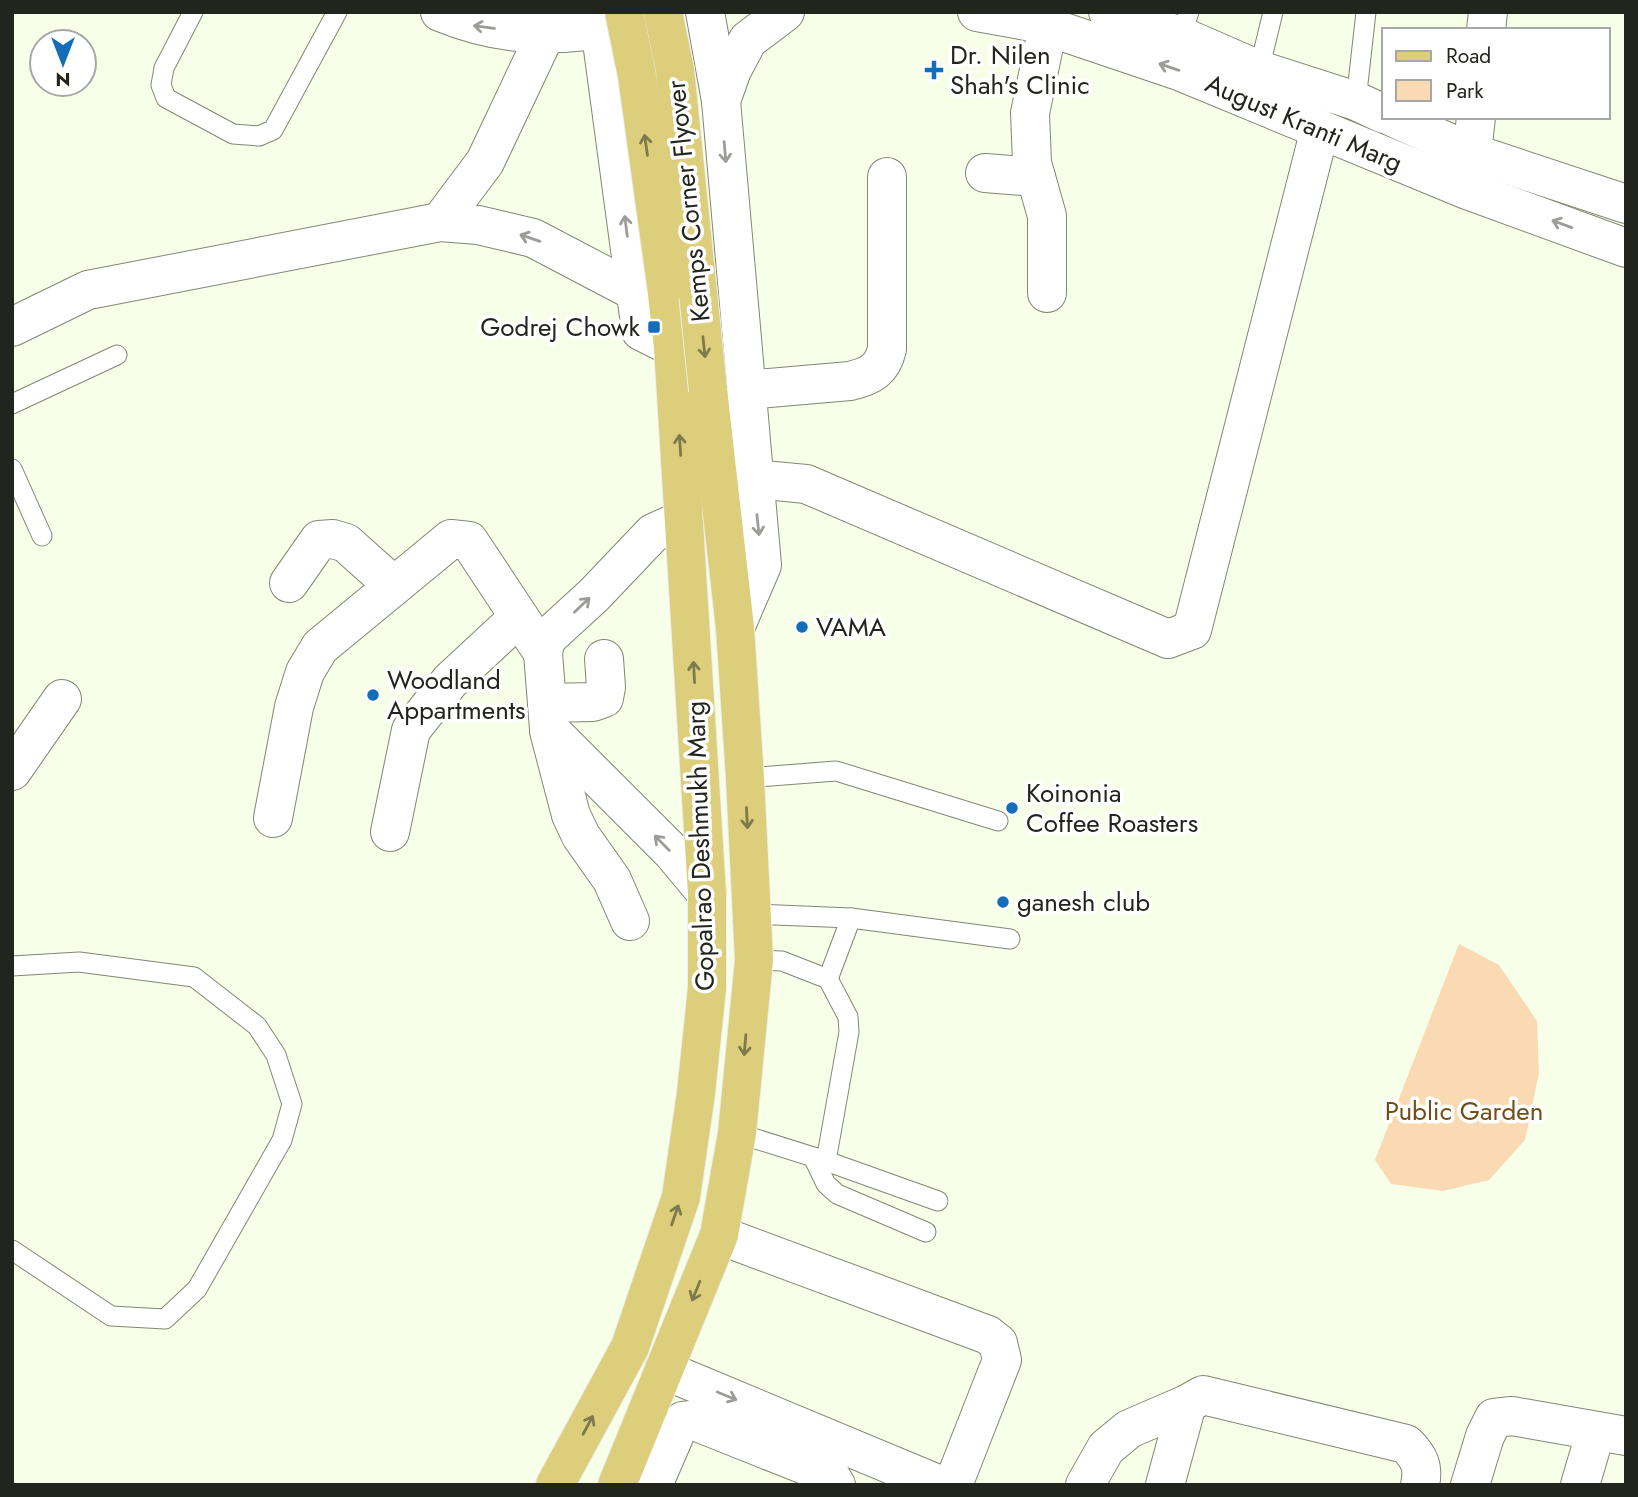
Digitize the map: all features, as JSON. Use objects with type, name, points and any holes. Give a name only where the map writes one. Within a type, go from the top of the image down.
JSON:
[{"type":"main road","name":"Kemps Corner Flyover","points":[[663,12],[675,70],[708,390]]},
{"type":"main road","name":"Kemps Corner Flyover","points":[[608,18],[637,76],[650,288],[673,347]]},
{"type":"main road","name":"Gopalrao Deshmukh Marg","points":[[555,1485],[630,1347],[681,1197],[707,988],[707,894],[673,347]]},
{"type":"main road","name":"Gopalrao Deshmukh Marg","points":[[617,1485],[719,1235],[737,1133],[754,960],[735,628],[708,390]]},
{"type":"street","points":[[440,12],[472,26],[547,24],[696,12]]},
{"type":"street","points":[[705,12],[721,101],[762,565],[735,628]]},
{"type":"street","points":[[721,101],[732,70],[748,40],[786,12]]},
{"type":"street","name":"August Kranti Marg","points":[[977,12],[1048,27],[1179,71],[1467,190],[1626,248]]},
{"type":"street","points":[[1108,12],[1185,24],[1259,70],[1370,107]]},
{"type":"street","points":[[440,222],[485,162],[547,24]]},
{"type":"street","points":[[1047,293],[1047,216],[1035,177],[1030,113],[1048,27]]},
{"type":"street","points":[[1401,119],[1474,135],[1626,204]]},
{"type":"street","points":[[754,479],[806,484],[1168,639],[1192,630],[1320,129]]},
{"type":"street","points":[[985,173],[1035,177]]},
{"type":"street","points":[[747,390],[850,381],[866,377],[884,361],[887,349],[887,177]]},
{"type":"street","points":[[12,327],[88,290],[440,222],[478,225],[533,237],[650,288]]},
{"type":"street","points":[[630,921],[612,880],[581,836],[571,815],[548,716],[543,653],[546,639],[594,595],[653,533],[684,519]]},
{"type":"street","points":[[289,583],[319,540],[333,539],[346,543],[394,586]]},
{"type":"street","points":[[273,818],[294,707],[305,672],[320,647],[451,539],[469,541],[543,653]]},
{"type":"street","points":[[390,832],[411,730],[450,681],[519,617]]},
{"type":"street","points":[[548,716],[604,698],[604,659]]},
{"type":"street","points":[[12,771],[62,699]]},
{"type":"street","points":[[548,716],[707,894]]},
{"type":"street","points":[[719,1235],[988,1335],[998,1343],[1002,1360],[953,1485]]},
{"type":"street","points":[[664,1370],[940,1485]]},
{"type":"street","points":[[1085,1485],[1106,1448],[1129,1429],[1203,1395],[1406,1444],[1418,1456],[1422,1473],[1420,1485]]},
{"type":"street","points":[[1165,1485],[1187,1404]]},
{"type":"street","points":[[1470,1485],[1485,1436],[1494,1418],[1512,1416],[1611,1434],[1580,1485]]},
{"type":"street","points":[[653,1485],[679,1425],[683,1421],[692,1420],[830,1475],[836,1485]]},
{"type":"lane","points":[[193,12],[164,68],[161,85],[166,98],[233,134],[259,136],[274,130],[337,12]]},
{"type":"lane","points":[[1259,70],[1273,12]]},
{"type":"lane","points":[[1366,12],[1370,107]]},
{"type":"lane","points":[[12,404],[117,355]]},
{"type":"lane","points":[[12,469],[42,536]]},
{"type":"lane","points":[[745,778],[836,771],[998,821]]},
{"type":"lane","points":[[752,914],[851,918],[1010,939]]},
{"type":"lane","points":[[828,979],[851,918]]},
{"type":"lane","points":[[754,960],[782,961],[828,979],[848,1017],[849,1032],[820,1159],[826,1184],[838,1194],[926,1232]]},
{"type":"lane","points":[[12,966],[79,962],[194,977],[257,1026],[276,1055],[292,1104],[282,1140],[197,1289],[165,1319],[111,1315],[12,1250]]},
{"type":"lane","points":[[737,1133],[820,1159],[938,1202]]},
{"type":"green space","name":"Public Garden","points":[[1459,944],[1499,965],[1537,1021],[1539,1073],[1525,1140],[1489,1180],[1443,1191],[1391,1184],[1375,1160]]},
{"type":"place","name":"Dr. Nilen Shah's Clinic","points":[[934,70]]},
{"type":"place","name":"Godrej Chowk","points":[[654,327]]},
{"type":"place","name":"VAMA","points":[[802,627]]},
{"type":"place","name":"Woodland Appartments","points":[[373,695]]},
{"type":"place","name":"Koinonia Coffee Roasters","points":[[1012,808]]},
{"type":"place","name":"ganesh club","points":[[1003,902]]}]
